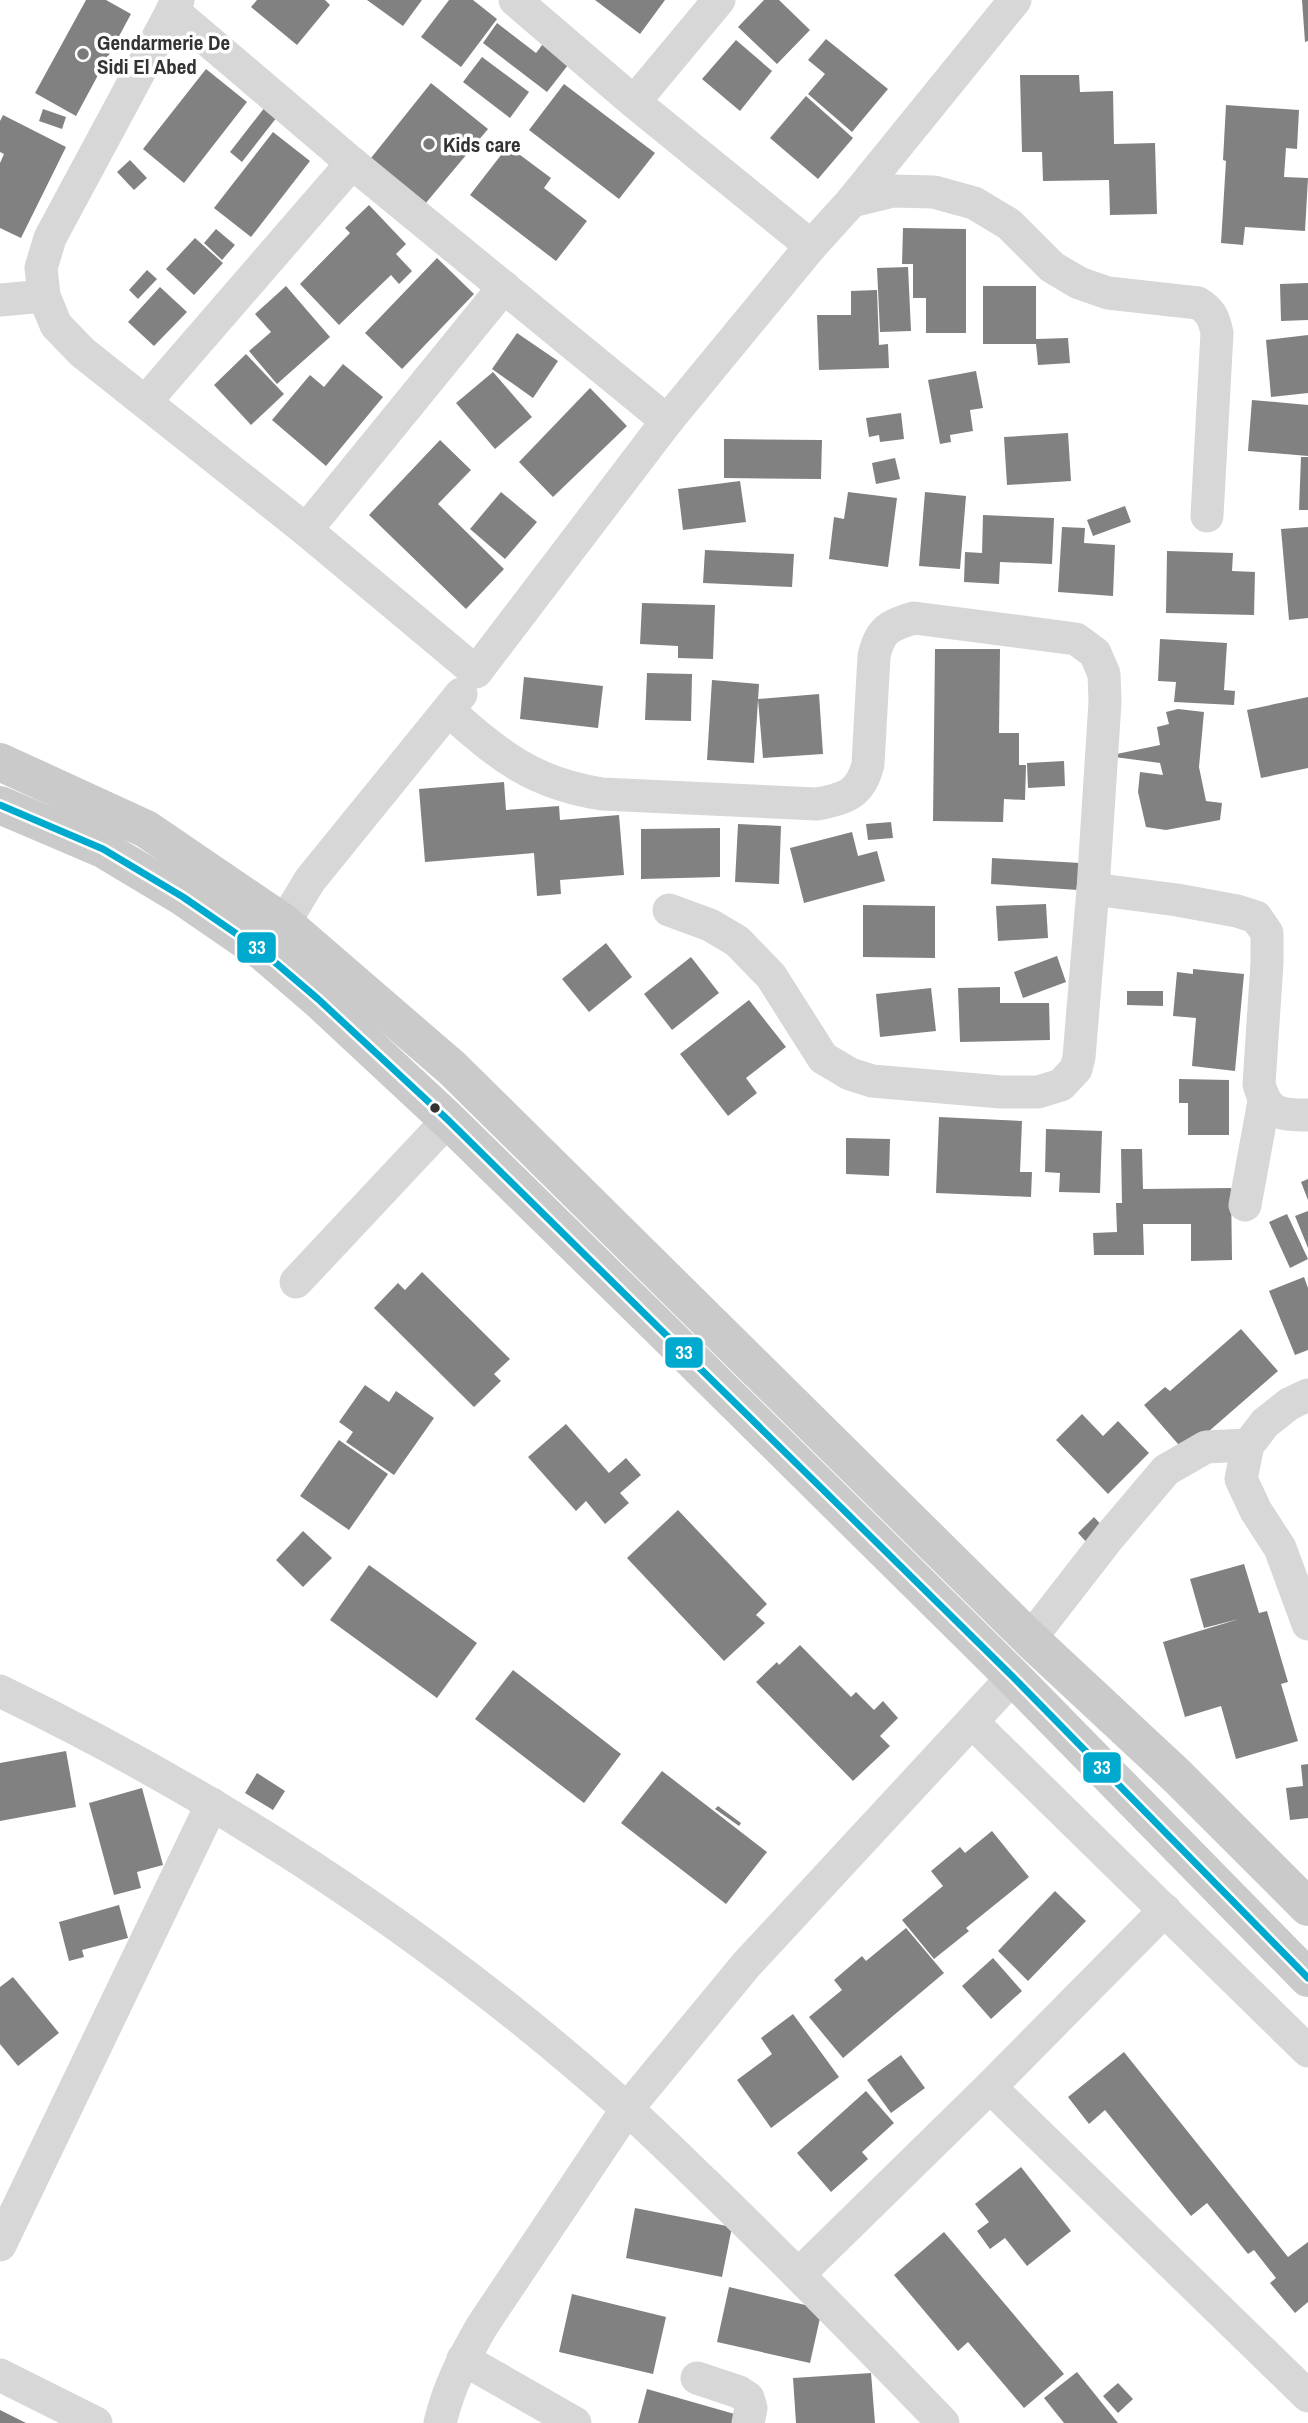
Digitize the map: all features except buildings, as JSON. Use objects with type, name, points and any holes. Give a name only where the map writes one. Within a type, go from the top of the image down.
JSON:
[{"type":"main road","points":[[0,762],[146,829],[284,923],[452,1068],[1030,1639],[1177,1776],[1308,1907]]},
{"type":"main road","points":[[0,805],[103,849],[183,897],[263,952],[318,999],[448,1120],[1013,1677],[1308,1978]]},
{"type":"street","points":[[515,0],[634,102],[811,246]]},
{"type":"street","points":[[634,102],[719,0]]},
{"type":"street","points":[[284,923],[310,880],[449,711],[667,421],[811,246],[852,201],[1015,0]]},
{"type":"street","points":[[476,672],[306,530],[82,352],[57,325],[44,296],[41,268],[50,238],[175,5],[352,163],[667,421]]},
{"type":"street","points":[[146,401],[352,163]]},
{"type":"street","points":[[852,201],[893,191],[934,192],[974,203],[1009,224],[1052,267],[1079,283],[1108,293],[1198,303],[1209,309],[1217,333],[1206,516]]},
{"type":"street","points":[[306,530],[504,286]]},
{"type":"street","points":[[0,300],[44,296]]},
{"type":"street","points":[[449,711],[494,750],[546,780],[574,789],[602,794],[817,804],[839,800],[854,792],[864,779],[868,764],[874,656],[878,640],[886,629],[914,618],[1076,639],[1095,653],[1104,674],[1105,702],[1093,889],[1079,1057],[1076,1069],[1061,1085],[1038,1092],[1001,1092],[872,1081],[842,1071],[823,1058],[771,976],[737,941],[709,925],[669,910]]},
{"type":"street","points":[[1093,889],[1237,911],[1255,917],[1266,933],[1267,963],[1259,1084],[1264,1101],[1245,1205]]},
{"type":"street","points":[[1264,1101],[1273,1110],[1287,1115],[1308,1115]]},
{"type":"street","points":[[296,1282],[448,1120]]},
{"type":"street","points":[[1308,1395],[1289,1404],[1265,1423],[1248,1445],[1241,1479],[1256,1511],[1280,1548],[1308,1624]]},
{"type":"street","points":[[1030,1639],[1110,1536],[1167,1470],[1206,1447],[1248,1445]]},
{"type":"street","points":[[440,2423],[449,2390],[482,2326],[627,2109],[746,1965],[1013,1677]]},
{"type":"street","points":[[0,1691],[74,1726],[212,1804],[398,1925],[518,2016],[627,2109],[799,2274],[943,2423]]},
{"type":"street","points":[[973,1723],[1308,2051]]},
{"type":"street","points":[[0,2245],[212,1804]]},
{"type":"street","points":[[799,2274],[1165,1910]]},
{"type":"street","points":[[990,2087],[1308,2396]]},
{"type":"street","points":[[463,2359],[575,2423]]},
{"type":"street","points":[[0,2375],[96,2423]]},
{"type":"street","points":[[697,2378],[739,2392],[748,2398],[751,2408],[748,2423]]},
{"type":"transit line","name":"33","points":[[0,805],[103,849],[183,897],[263,952],[318,999],[448,1120],[1013,1677],[1308,1978]]},
{"type":"place","name":"Gendarmerie De Sidi El Abed","points":[[83,54]]},
{"type":"place","name":"Kids care","points":[[429,144]]}]
